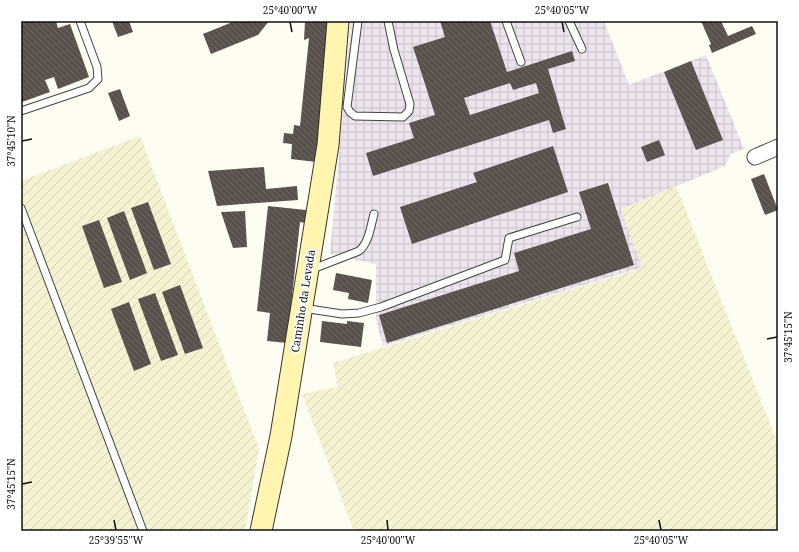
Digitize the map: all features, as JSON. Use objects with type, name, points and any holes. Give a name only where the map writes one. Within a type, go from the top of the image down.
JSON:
[{"type":"street","name":"Caminho da Levada","points":[[261,531],[281,436],[328,145],[338,21]]},
{"type":"street","points":[[755,157],[778,147]]},
{"type":"lane","points":[[21,111],[89,88],[98,79],[97,67],[80,21]]},
{"type":"lane","points":[[358,21],[347,107],[354,116],[403,117],[409,111],[410,104],[394,50],[388,21]]},
{"type":"lane","points":[[506,21],[521,62]]},
{"type":"lane","points":[[569,21],[582,49]]},
{"type":"lane","points":[[21,208],[143,531]]},
{"type":"lane","points":[[308,270],[363,248],[367,240],[374,214]]},
{"type":"lane","points":[[302,308],[342,314],[359,313],[381,307],[505,260],[509,238],[577,217]]},
{"type":"shaded area","points":[[351,21],[604,21],[629,85],[706,55],[744,149],[731,154],[725,166],[621,209],[643,267],[383,346],[376,320],[376,264],[330,254]]},
{"type":"shaded area","points":[[140,136],[259,449],[245,531],[21,531],[21,181]]},
{"type":"shaded area","points":[[676,186],[778,444],[778,531],[354,531],[302,394],[338,387],[333,363],[642,268],[621,209]]},
{"type":"building","points":[[21,21],[56,21],[58,28],[70,24],[89,77],[58,89],[54,77],[45,80],[50,92],[22,102]]},
{"type":"building","points":[[112,21],[129,21],[133,32],[118,37]]},
{"type":"building","points":[[235,21],[269,21],[258,35],[211,54],[203,34]]},
{"type":"building","points":[[305,21],[329,21],[316,162],[291,159],[292,144],[283,143],[284,133],[293,134],[294,125],[300,126],[309,38],[304,40]]},
{"type":"building","points":[[440,21],[490,21],[507,72],[572,51],[575,61],[548,69],[566,129],[553,133],[549,120],[373,176],[366,153],[414,138],[409,123],[435,115],[413,47],[445,37]],"holes":[[[510,83],[513,90],[536,83],[539,93],[470,115],[464,98]]]},
{"type":"building","points":[[701,21],[721,21],[728,36],[752,26],[756,34],[712,53],[709,45],[711,44]]},
{"type":"building","points":[[691,61],[723,140],[696,150],[664,72]]},
{"type":"building","points":[[120,89],[130,116],[119,121],[108,93]]},
{"type":"building","points":[[659,140],[665,155],[647,162],[641,147]]},
{"type":"building","points":[[553,146],[568,192],[412,244],[400,207],[477,182],[473,173]]},
{"type":"building","points":[[264,167],[266,189],[297,186],[298,200],[217,206],[208,171]]},
{"type":"building","points":[[764,174],[778,210],[765,215],[751,179]]},
{"type":"building","points":[[608,183],[634,265],[387,343],[379,315],[519,271],[514,253],[591,229],[579,192]]},
{"type":"building","points":[[148,202],[171,264],[154,270],[131,208]]},
{"type":"building","points":[[268,206],[306,210],[305,223],[300,222],[287,343],[267,341],[270,313],[257,311]]},
{"type":"building","points":[[124,211],[147,273],[130,280],[107,218]]},
{"type":"building","points":[[245,211],[247,247],[233,248],[221,212]]},
{"type":"building","points":[[99,220],[122,282],[104,288],[82,226]]},
{"type":"building","points":[[336,273],[372,280],[368,303],[348,299],[349,293],[333,290]]},
{"type":"building","points":[[180,285],[203,348],[185,354],[162,292]]},
{"type":"building","points":[[155,293],[178,355],[161,361],[138,299]]},
{"type":"building","points":[[129,302],[151,364],[134,371],[111,309]]},
{"type":"building","points":[[322,321],[347,324],[347,321],[364,323],[361,347],[320,342]]}]
